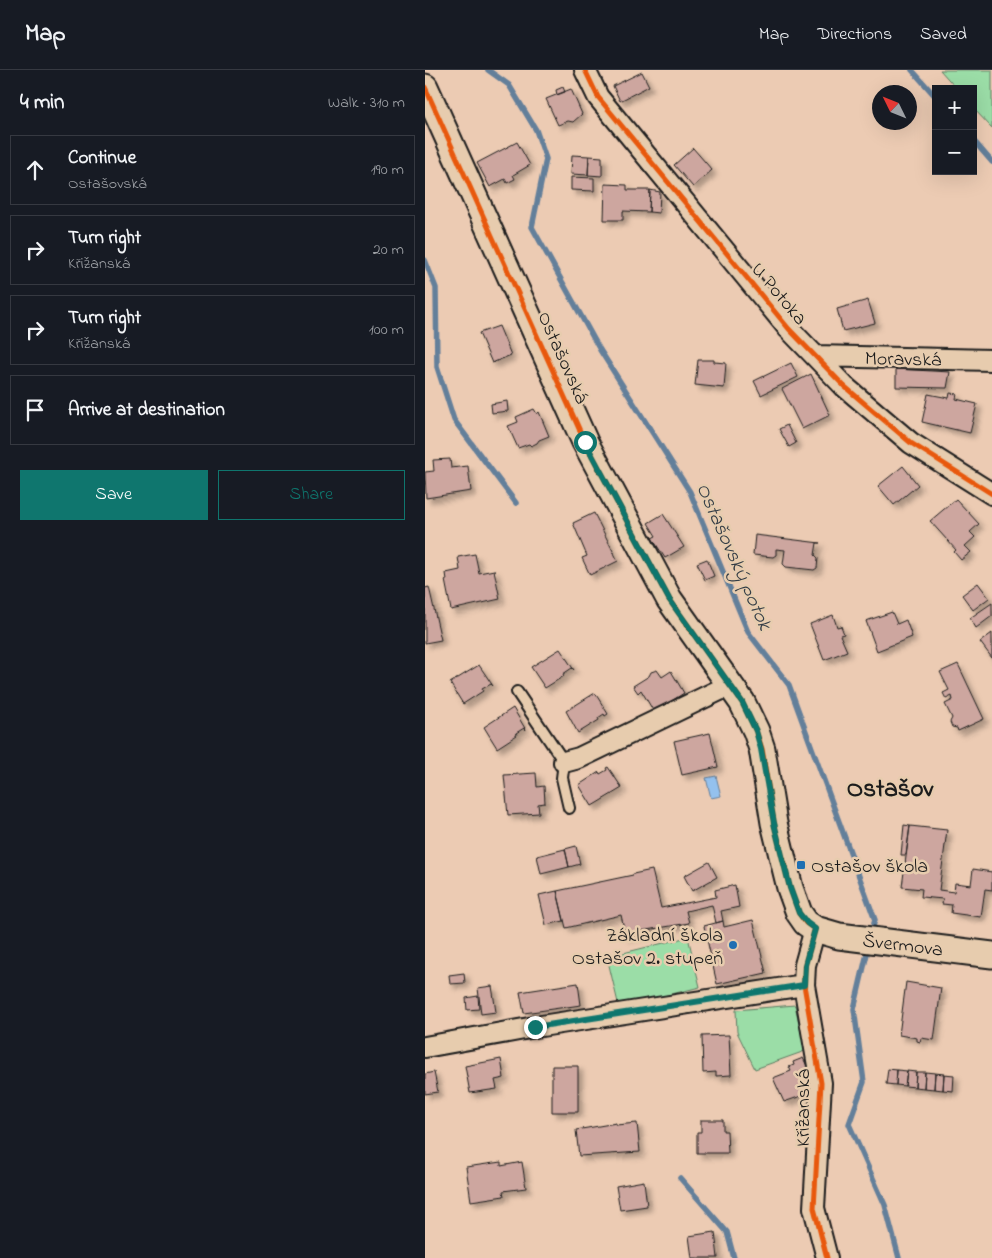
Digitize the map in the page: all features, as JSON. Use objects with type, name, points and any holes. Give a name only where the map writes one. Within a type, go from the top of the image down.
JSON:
[{"type":"street","name":"U Potoka","points":[[585,70],[598,97],[789,329],[844,386],[911,443],[992,494]]},
{"type":"street","name":"Ostašovská","points":[[425,87],[585,442],[669,599],[742,702],[756,731],[774,823],[790,888],[798,906]]},
{"type":"street","name":"Moravská","points":[[815,356],[992,360]]},
{"type":"street","points":[[564,762],[579,758],[730,684]]},
{"type":"street","name":"Švermova","points":[[798,906],[839,936],[992,955]]},
{"type":"street","name":"Křižanská","points":[[798,906],[805,965],[804,985],[821,1084],[814,1208],[827,1258]]},
{"type":"street","points":[[425,1046],[804,985]]},
{"type":"lane","points":[[517,692],[564,762],[562,778],[569,808]]},
{"type":"green space","points":[[940,70],[992,70],[992,128],[977,112],[977,85],[953,85]]},
{"type":"green space","points":[[688,937],[700,987],[619,1007],[607,957]]},
{"type":"green space","points":[[795,1005],[805,1051],[755,1069],[737,1032],[736,1010]]},
{"type":"water","points":[[716,776],[721,796],[711,798],[706,778]]},
{"type":"building","points":[[642,72],[649,86],[620,101],[613,86]]},
{"type":"building","points":[[563,87],[565,92],[557,95],[556,90]]},
{"type":"building","points":[[571,89],[582,114],[573,122],[568,121],[558,125],[546,99]]},
{"type":"building","points":[[517,142],[530,165],[513,175],[515,179],[507,183],[505,179],[490,187],[477,163]]},
{"type":"building","points":[[693,148],[712,170],[693,187],[674,165]]},
{"type":"building","points":[[572,155],[589,156],[588,175],[571,174]]},
{"type":"building","points":[[589,156],[602,157],[602,176],[588,175]]},
{"type":"building","points":[[571,177],[594,178],[594,191],[571,190]]},
{"type":"building","points":[[605,184],[627,185],[627,190],[650,190],[649,212],[623,211],[623,220],[604,220]]},
{"type":"building","points":[[650,190],[660,192],[659,213],[649,212]]},
{"type":"building","points":[[868,300],[875,323],[843,331],[837,309]]},
{"type":"building","points":[[499,326],[511,355],[492,363],[479,333]]},
{"type":"building","points":[[698,360],[714,360],[714,362],[726,363],[724,388],[695,385]]},
{"type":"building","points":[[791,363],[798,377],[761,395],[754,381]]},
{"type":"building","points":[[896,369],[950,372],[947,388],[896,387]]},
{"type":"building","points":[[811,374],[830,415],[802,429],[782,389]]},
{"type":"building","points":[[950,393],[957,394],[956,399],[977,404],[970,433],[922,422],[928,394],[949,398]]},
{"type":"building","points":[[507,401],[508,411],[492,413],[491,404]]},
{"type":"building","points":[[534,409],[537,414],[539,412],[549,436],[531,446],[529,444],[518,448],[508,426],[518,422],[516,417]]},
{"type":"building","points":[[787,425],[796,443],[789,447],[779,429]]},
{"type":"building","points":[[450,459],[451,468],[468,466],[471,491],[426,498],[425,472],[434,471],[433,460]]},
{"type":"building","points":[[903,466],[918,485],[894,505],[878,486]]},
{"type":"building","points":[[956,499],[979,524],[970,532],[975,537],[965,546],[971,552],[961,560],[954,552],[956,550],[930,521]]},
{"type":"building","points":[[594,513],[618,561],[590,575],[582,558],[587,556],[573,523]]},
{"type":"building","points":[[663,514],[684,547],[665,558],[652,538],[656,536],[648,523]]},
{"type":"building","points":[[755,535],[820,543],[817,543],[815,555],[818,558],[817,568],[814,570],[786,567],[783,564],[785,550],[776,549],[776,555],[773,557],[753,555]]},
{"type":"building","points":[[475,554],[479,573],[494,570],[500,599],[451,610],[445,580],[447,580],[446,573],[460,570],[458,557]]},
{"type":"building","points":[[707,559],[714,576],[705,580],[697,563]]},
{"type":"building","points":[[978,583],[989,598],[973,610],[962,595]]},
{"type":"building","points":[[429,587],[441,640],[425,643],[425,588]]},
{"type":"building","points":[[992,603],[992,616],[976,628],[970,618]]},
{"type":"building","points":[[892,612],[897,624],[906,620],[912,637],[877,651],[866,621]]},
{"type":"building","points":[[833,615],[837,627],[841,626],[844,634],[840,635],[847,651],[824,660],[810,624]]},
{"type":"building","points":[[992,633],[992,658],[980,642]]},
{"type":"building","points":[[560,649],[574,670],[572,668],[563,674],[564,676],[545,688],[531,667]]},
{"type":"building","points":[[958,664],[984,719],[958,731],[957,728],[952,727],[950,722],[952,718],[945,704],[953,700],[952,696],[946,699],[943,693],[949,690],[940,672]]},
{"type":"building","points":[[479,665],[493,686],[491,684],[482,689],[483,691],[463,704],[450,683]]},
{"type":"building","points":[[657,670],[662,677],[671,671],[684,693],[654,712],[641,690],[638,693],[633,686],[649,676],[651,672]]},
{"type":"building","points":[[595,693],[608,714],[605,716],[604,714],[598,718],[599,720],[578,733],[566,711]]},
{"type":"building","points":[[513,708],[526,730],[524,728],[497,748],[484,727]]},
{"type":"building","points":[[710,733],[718,767],[682,775],[674,741]]},
{"type":"building","points":[[608,767],[622,788],[592,806],[579,785],[599,772],[600,774],[607,770],[606,768]]},
{"type":"building","points":[[536,773],[537,787],[544,786],[545,803],[538,804],[539,813],[508,815],[504,775]]},
{"type":"building","points":[[904,825],[910,826],[906,855],[901,855]]},
{"type":"building","points":[[910,826],[947,830],[939,890],[954,892],[955,883],[971,885],[973,869],[992,872],[992,890],[985,889],[981,917],[951,913],[952,905],[942,904],[943,899],[921,897],[922,889],[902,887]]},
{"type":"building","points":[[576,846],[580,864],[569,867],[565,849]]},
{"type":"building","points":[[565,849],[569,867],[541,874],[537,856]]},
{"type":"building","points":[[709,862],[717,877],[692,891],[684,876]]},
{"type":"building","points":[[652,870],[661,908],[716,897],[715,890],[735,885],[739,907],[721,911],[723,921],[716,923],[712,905],[686,911],[689,923],[640,931],[640,933],[626,937],[621,915],[566,928],[557,891]]},
{"type":"building","points":[[557,891],[564,921],[546,925],[539,895]]},
{"type":"building","name":"Základní škola Ostašov 2. stupeň","points":[[753,920],[766,973],[717,984],[704,926],[723,921],[724,927]]},
{"type":"building","points":[[464,973],[465,983],[450,984],[449,975]]},
{"type":"building","points":[[906,982],[941,988],[934,1040],[921,1038],[920,1042],[917,1041],[917,1038],[899,1035]]},
{"type":"building","points":[[578,983],[581,1005],[524,1013],[520,992]]},
{"type":"building","points":[[492,986],[496,1012],[481,1014],[478,988]]},
{"type":"building","points":[[478,996],[479,1009],[467,1010],[466,998]]},
{"type":"building","points":[[729,1035],[731,1075],[716,1076],[716,1072],[703,1073],[702,1036]]},
{"type":"building","points":[[803,1058],[812,1076],[813,1085],[807,1094],[784,1102],[773,1078],[791,1071],[789,1067],[794,1065],[793,1062]]},
{"type":"building","points":[[501,1059],[504,1078],[495,1080],[497,1089],[470,1093],[465,1066]]},
{"type":"building","points":[[552,1066],[578,1066],[578,1112],[552,1112]]},
{"type":"building","points":[[888,1069],[897,1070],[896,1085],[886,1084]]},
{"type":"building","points":[[897,1070],[907,1071],[905,1086],[896,1085]]},
{"type":"building","points":[[907,1071],[916,1072],[915,1087],[905,1086]]},
{"type":"building","points":[[434,1072],[438,1092],[425,1094],[425,1074]]},
{"type":"building","points":[[916,1072],[925,1072],[924,1088],[915,1087]]},
{"type":"building","points":[[925,1072],[935,1073],[934,1089],[924,1088]]},
{"type":"building","points":[[935,1073],[944,1074],[943,1090],[934,1089]]},
{"type":"building","points":[[944,1074],[954,1075],[953,1091],[943,1090]]},
{"type":"building","points":[[701,1120],[723,1120],[723,1131],[727,1131],[728,1153],[697,1153],[697,1132],[701,1132]]},
{"type":"building","points":[[616,1123],[616,1125],[637,1123],[640,1152],[579,1156],[576,1130]]},
{"type":"building","points":[[501,1162],[501,1166],[522,1162],[526,1188],[503,1191],[504,1196],[471,1201],[466,1167]]},
{"type":"building","points":[[644,1181],[647,1206],[620,1210],[616,1186]]},
{"type":"building","points":[[715,1232],[718,1258],[692,1258],[689,1236]]},
{"type":"waterway","name":"Ostašovský potok","points":[[488,70],[509,85],[536,130],[546,159],[532,227],[600,350],[690,492],[748,632],[789,685],[875,920],[871,933]]},
{"type":"waterway","points":[[912,70],[932,92]]},
{"type":"waterway","points":[[977,145],[992,162]]},
{"type":"waterway","points":[[425,260],[436,288],[437,367],[454,420],[516,503]]},
{"type":"waterway","name":"Ostašovský potok","points":[[869,945],[854,1009],[864,1082],[849,1124],[885,1205],[899,1258]]},
{"type":"waterway","points":[[680,1178],[727,1232],[734,1258]]},
{"type":"cycle path","points":[[585,70],[598,97],[789,329],[844,386],[911,443],[992,494]]},
{"type":"cycle path","points":[[425,87],[585,442],[669,599],[742,702],[756,731],[762,749],[774,823],[790,888],[799,913],[806,923],[815,929],[805,965],[804,985],[821,1083],[814,1208],[827,1258]]},
{"type":"place","name":"Ostašov škola","points":[[801,865]]},
{"type":"place","name":"Základní škola Ostašov 2. stupeň","points":[[733,945]]},
{"type":"district","name":"Ostašov","points":[[890,787]]},
{"type":"route","points":[[535,1027],[804,985],[805,965],[815,929],[799,913],[790,888],[774,823],[756,731],[742,702],[669,599],[585,442]]}]
